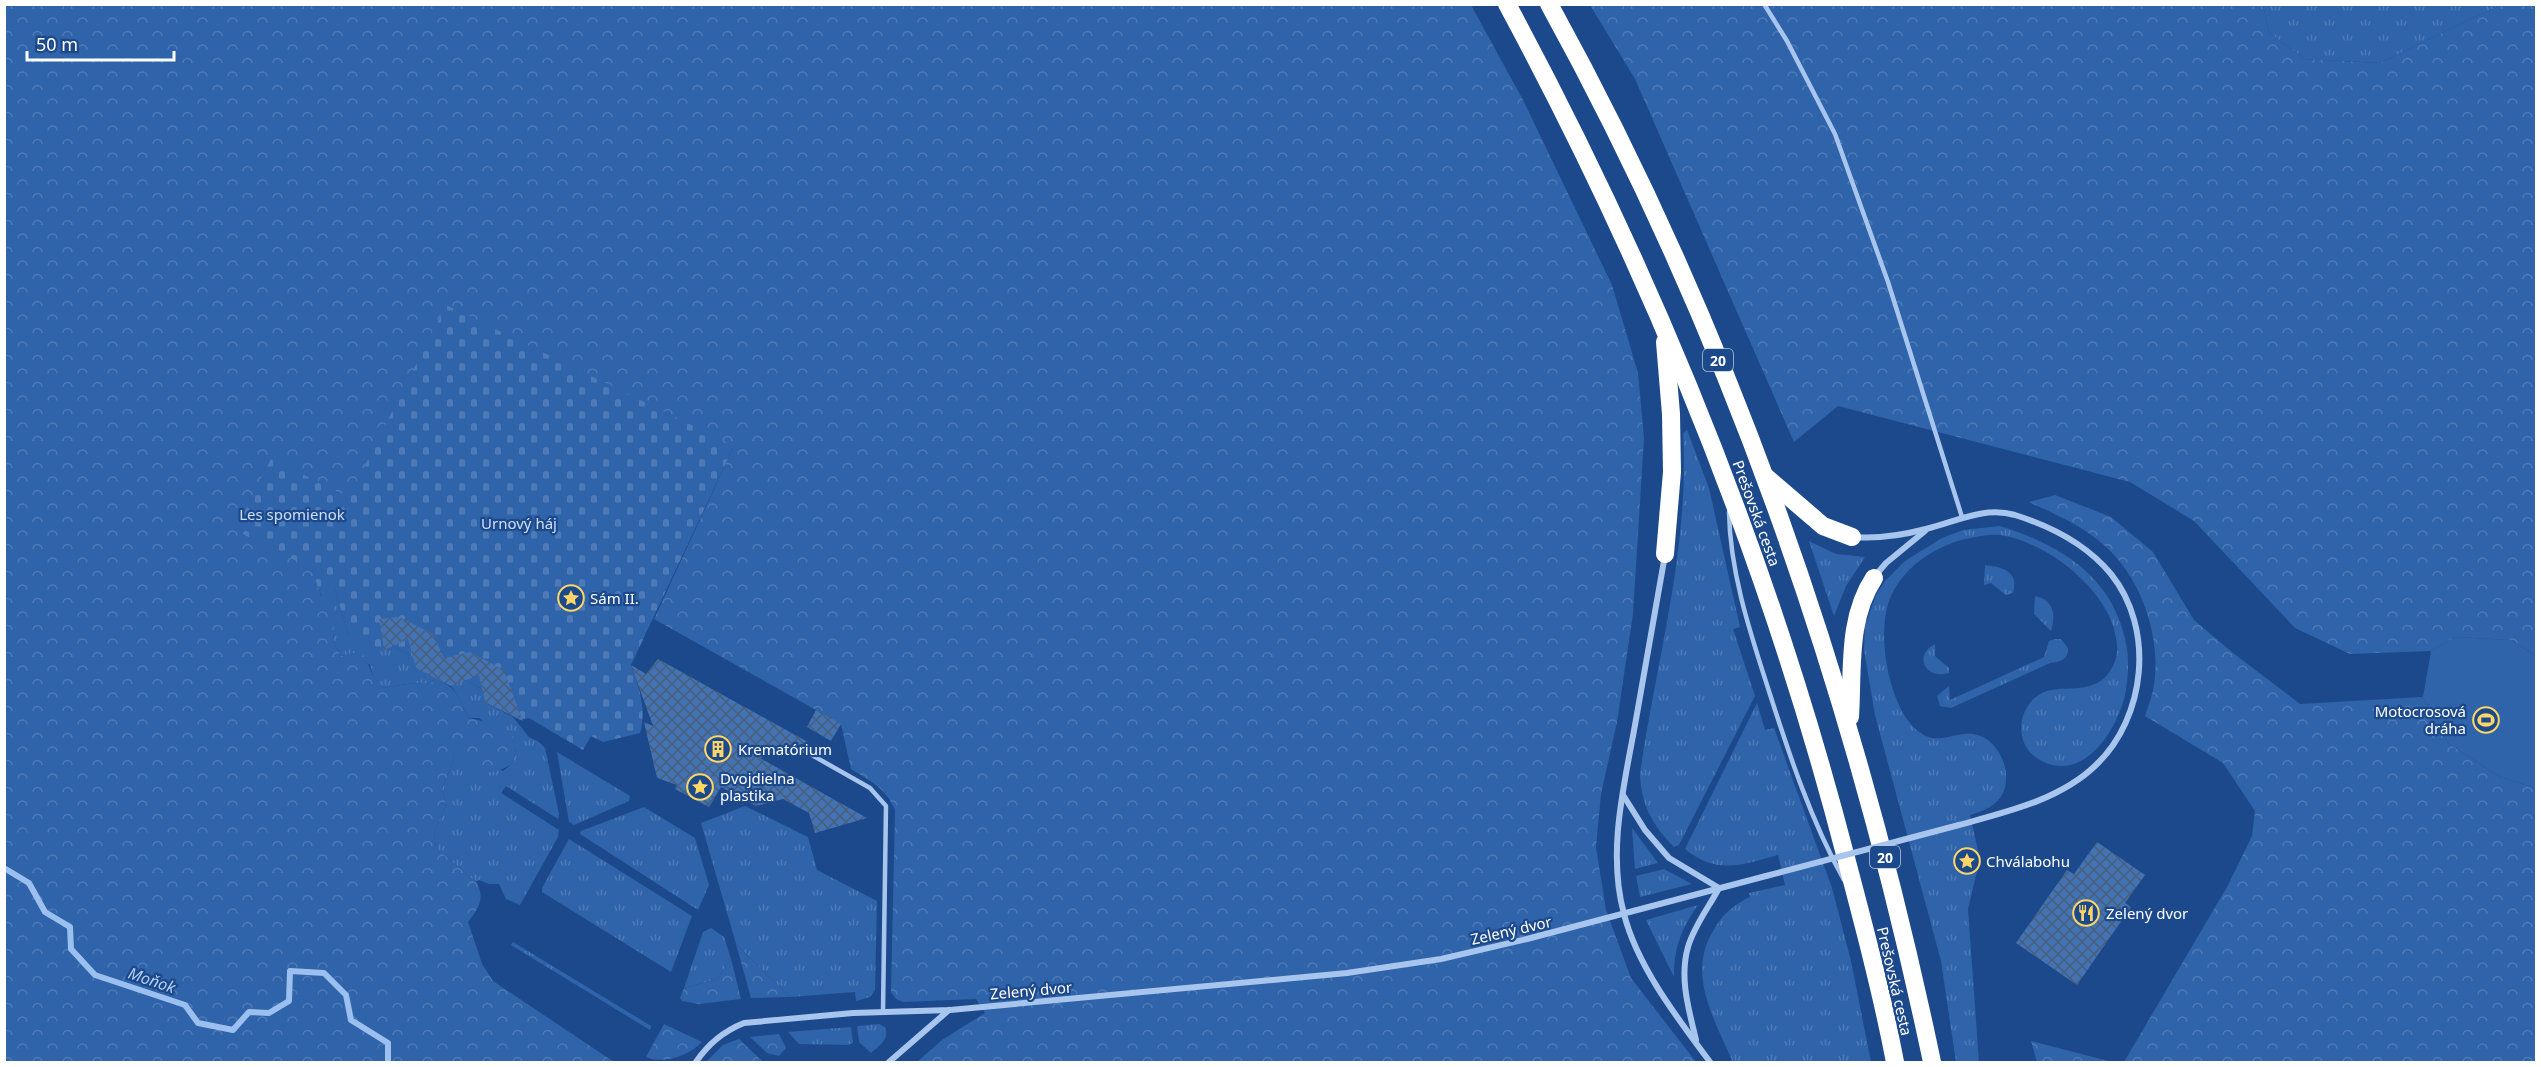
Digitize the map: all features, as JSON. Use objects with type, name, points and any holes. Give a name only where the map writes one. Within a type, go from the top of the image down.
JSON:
[{"type":"highway","name":"Prešovská cesta","points":[[1507,4],[1574,130],[1664,325],[1729,486],[1804,708],[1859,907],[1894,1062]]},
{"type":"highway","name":"Prešovská cesta","points":[[1549,4],[1655,213],[1692,298],[1763,475],[1820,632],[1850,730],[1888,870],[1932,1062]]},
{"type":"highway","points":[[1664,325],[1671,414],[1672,472],[1665,554]]},
{"type":"highway","points":[[1763,475],[1822,526],[1852,537]]},
{"type":"highway","points":[[1850,730],[1855,623],[1862,599],[1874,578]]},
{"type":"street","name":"Zelený dvor","points":[[696,1062],[729,1029],[744,1023],[776,1018],[883,1011],[950,1010],[1347,973],[1441,959],[1624,914],[2000,814],[2052,795],[2079,779],[2096,765],[2125,727],[2134,705],[2140,660],[2133,619],[2126,600],[2111,575],[2088,552],[2068,538],[2030,520],[1996,512],[1962,517],[1928,529]]},
{"type":"street","points":[[1852,537],[1885,537],[1928,529]]},
{"type":"street","points":[[1874,578],[1894,556],[1928,529]]},
{"type":"street","points":[[1665,554],[1618,819],[1618,879],[1624,914],[1637,950],[1663,994],[1710,1062]]},
{"type":"street","points":[[1623,795],[1645,830],[1669,858],[1719,888],[1696,928],[1688,946],[1685,963],[1685,983],[1697,1045]]},
{"type":"street","points":[[889,1062],[950,1010]]},
{"type":"lane","points":[[1764,4],[1787,40],[1835,134],[1888,282],[1962,517]]},
{"type":"lane","points":[[1729,486],[1730,544],[1749,628],[1779,723],[1824,844],[1859,907]]},
{"type":"lane","points":[[803,750],[870,788],[886,806],[883,1011]]},
{"type":"green space","name":"Les spomienok","points":[[5,5],[1471,5],[1523,100],[1612,285],[1638,373],[1644,438],[1633,614],[1617,722],[1601,794],[1596,847],[1606,910],[1631,978],[1696,1062],[917,1062],[942,1040],[985,1013],[976,999],[903,1002],[896,999],[891,992],[895,810],[891,802],[877,786],[851,769],[841,724],[654,619],[734,446],[312,569],[321,596],[332,601],[333,641],[341,656],[354,653],[363,655],[382,688],[414,683],[430,684],[436,678],[454,691],[469,718],[496,724],[512,733],[516,747],[513,763],[498,770],[483,772],[477,770],[471,766],[464,751],[454,751],[452,764],[442,789],[446,805],[434,831],[436,848],[476,882],[479,888],[479,903],[468,922],[482,964],[493,981],[614,1062],[5,1062]]},
{"type":"green space","points":[[1590,5],[2263,5],[2269,33],[2305,59],[2380,63],[2500,5],[2536,5],[2536,656],[2511,640],[2455,637],[2431,651],[2350,654],[2295,628],[2194,521],[2130,482],[1838,406],[1794,442],[1635,79]]},
{"type":"green space","points":[[2263,5],[2500,5],[2380,63],[2305,59],[2269,33]]},
{"type":"green space","name":"Urnový háj","points":[[446,305],[734,446],[631,665],[642,707],[640,733],[603,742],[591,736],[583,750],[529,718],[520,720],[485,702],[482,689],[465,680],[451,686],[416,668],[413,657],[393,646],[383,651],[348,634],[335,590],[318,588],[312,569],[235,530],[271,459],[349,497]]},
{"type":"green space","points":[[1687,430],[1709,488],[1740,627],[1733,629],[1755,696],[1679,845],[1674,847],[1654,823],[1643,796],[1640,774],[1677,561],[1684,476],[1683,433]]},
{"type":"green space","points":[[2055,495],[2111,517],[2153,552],[2194,620],[2300,704],[2423,697],[2448,743],[2500,777],[2536,788],[2536,1062],[2124,1062],[2227,887],[2252,836],[2255,811],[2223,763],[2145,716],[2153,690],[2155,671],[2155,651],[2147,612],[2130,575],[2105,546],[2088,532],[2029,502]]},
{"type":"green space","points":[[2000,526],[2029,536],[2056,550],[2082,567],[2093,578],[2111,603],[2121,625],[2127,649],[2127,678],[2125,695],[2116,720],[2100,745],[2078,762],[2066,766],[2048,764],[2033,755],[2025,745],[2021,728],[2025,711],[2040,694],[2058,689],[2087,687],[2100,682],[2110,671],[2117,656],[2116,636],[2106,610],[2083,580],[2052,555],[2034,546],[2017,539],[1993,535],[1958,541],[1932,552],[1910,569],[1893,591],[1885,617],[1887,665],[1895,696],[1909,722],[1922,734],[1932,738],[1968,734],[1982,736],[1990,741],[2001,756],[2006,775],[2006,784],[2000,798],[1985,810],[1970,815],[1980,859],[1968,909],[1979,1062],[1956,1062],[1941,961],[1875,715],[1864,650],[1865,626],[1876,595],[1885,581],[1905,561],[1942,538],[1963,530]]},
{"type":"green space","points":[[1809,541],[1836,554],[1865,557],[1846,586],[1834,616]]},
{"type":"green space","points":[[1985,565],[2004,569],[2012,575],[2013,593],[2006,595],[1991,583],[1984,585]]},
{"type":"green space","points":[[334,576],[335,590],[348,634],[393,646],[413,657],[417,668],[436,678],[430,684],[414,683],[382,688],[375,682],[370,665],[354,653],[341,656],[333,641],[334,625],[318,588]]},
{"type":"green space","points":[[2035,596],[2046,601],[2052,609],[2051,631],[2034,614]]},
{"type":"green space","name":"Motocrosová dráha","points":[[2455,637],[2511,640],[2536,656],[2536,788],[2500,777],[2448,743],[2423,697],[2431,651]]},
{"type":"green space","points":[[2061,639],[2068,648],[2063,660],[2050,663],[1951,708],[1940,706],[1937,696],[1949,686],[1950,700],[2044,657],[2049,641]]},
{"type":"green space","points":[[1935,644],[1935,656],[1949,668],[1949,673],[1934,673],[1925,665],[1923,660],[1925,654]]},
{"type":"green space","points":[[465,680],[482,689],[485,702],[513,717],[529,737],[545,748],[559,814],[558,819],[506,786],[501,793],[559,830],[558,837],[520,905],[506,899],[499,884],[489,884],[479,880],[476,882],[436,848],[434,831],[446,805],[442,789],[452,764],[454,750],[464,751],[503,771],[513,763],[516,747],[479,718],[469,718],[451,686]]},
{"type":"green space","points":[[1757,703],[1765,730],[1774,728],[1832,888],[1851,961],[1871,1062],[1728,1062],[1732,1060],[1711,1013],[1703,980],[1702,964],[1706,947],[1716,925],[1728,911],[1750,897],[1749,893],[1785,885],[1778,855],[1730,866],[1708,862],[1685,849]]},
{"type":"green space","points":[[557,752],[630,796],[629,801],[574,825],[569,822]]},
{"type":"green space","points":[[745,806],[808,837],[817,870],[877,901],[875,990],[870,997],[856,1001],[855,992],[790,997],[736,944],[701,823]]},
{"type":"green space","points":[[644,807],[695,838],[709,885],[698,910],[580,834],[581,831]]},
{"type":"green space","points":[[1632,828],[1658,863],[1635,869]]},
{"type":"green space","points":[[569,839],[692,916],[671,972],[542,892],[542,888]]},
{"type":"green space","points":[[1664,869],[1692,884],[1640,897],[1636,876]]},
{"type":"green space","points":[[1698,905],[1680,939],[1675,957],[1674,977],[1646,920]]},
{"type":"green space","points":[[711,928],[724,937],[731,959],[717,979],[684,988],[703,932]]},
{"type":"green space","points":[[513,942],[651,1026],[650,1030],[511,945]]},
{"type":"green space","points":[[736,944],[790,997],[751,998]]},
{"type":"green space","points":[[731,959],[741,999],[699,1004],[682,1001],[680,998],[684,988],[717,979]]},
{"type":"green space","points":[[664,1024],[702,1042],[691,1051],[676,1057],[660,1060],[646,1057]]},
{"type":"green space","points":[[879,1024],[885,1027],[886,1035],[883,1042],[871,1053],[859,1042],[857,1026]]},
{"type":"green space","points":[[851,1027],[853,1043],[848,1045],[799,1044],[788,1032]]},
{"type":"green space","points":[[779,1034],[786,1048],[779,1056],[767,1053],[750,1037]]},
{"type":"green space","points":[[739,1039],[763,1062],[706,1062],[723,1045]]},
{"type":"green space","points":[[2031,1041],[2112,1062],[2037,1062]]},
{"type":"building","points":[[399,617],[433,634],[444,658],[470,652],[504,670],[523,721],[485,702],[479,675],[451,686],[416,668],[408,639],[384,650],[379,619]]},
{"type":"building","name":"Krematórium","points":[[658,659],[808,742],[760,758],[867,818],[815,833],[809,813],[783,799],[756,806],[721,787],[709,807],[675,789],[677,785],[657,778],[644,722],[653,726],[631,665],[646,674]]},
{"type":"building","points":[[816,710],[841,724],[831,741],[807,727]]},
{"type":"building","name":"Zelený dvor","points":[[2097,842],[2145,875],[2125,903],[2131,907],[2077,985],[2016,943],[2067,870],[2074,874]]},
{"type":"waterway","name":"Moňok","points":[[4,868],[29,883],[45,912],[70,927],[71,949],[95,975],[185,1005],[198,1023],[233,1030],[249,1012],[269,1013],[289,1001],[290,971],[324,973],[346,995],[351,1020],[388,1043],[388,1062]]},
{"type":"place","name":"Sám II.","points":[[571,598]]},
{"type":"place","name":"Motocrosová dráha","points":[[2486,720]]},
{"type":"place","name":"Krematórium","points":[[718,749]]},
{"type":"place","name":"Dvojdielna plastika","points":[[700,787]]},
{"type":"place","name":"Chválabohu","points":[[1967,861]]},
{"type":"place","name":"Zelený dvor","points":[[2086,913]]}]
